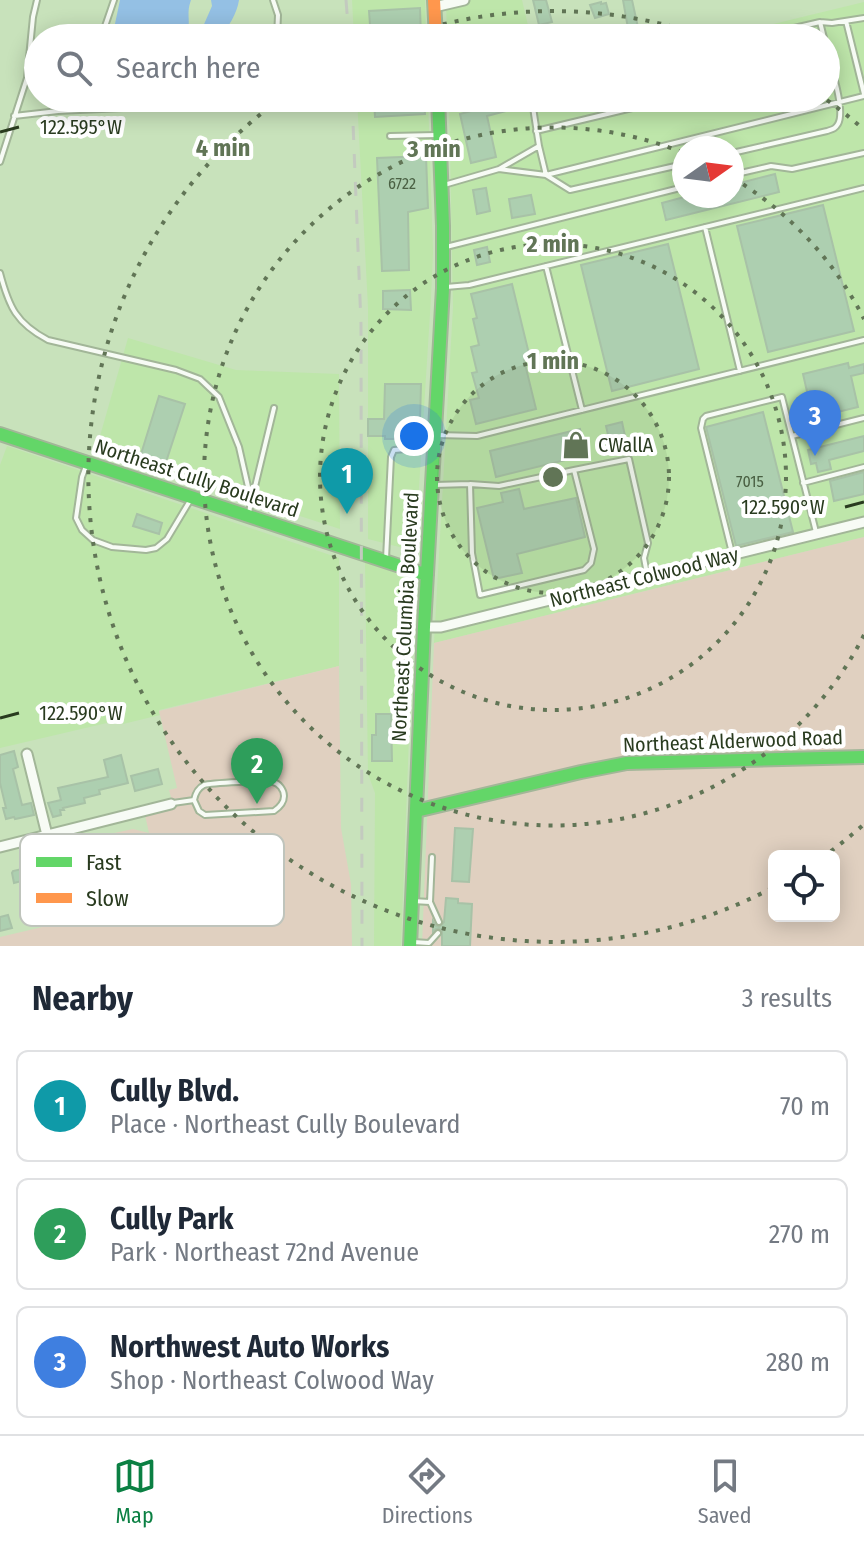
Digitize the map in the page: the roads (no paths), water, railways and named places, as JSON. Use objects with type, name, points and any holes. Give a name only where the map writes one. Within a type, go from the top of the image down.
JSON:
[{"type":"main road","points":[[434,4],[435,24]]},
{"type":"main road","name":"Northeast Columbia Boulevard","points":[[410,944],[443,288],[438,112]]},
{"type":"main road","name":"Northeast Cully Boulevard","points":[[0,434],[427,575]]},
{"type":"main road","name":"Northeast Alderwood Road","points":[[416,811],[627,763],[864,757]]},
{"type":"street","points":[[434,4],[464,0]]},
{"type":"street","name":"Northeast Colwood Way","points":[[424,627],[441,627],[864,522]]},
{"type":"street","points":[[27,754],[47,834]]},
{"type":"street","points":[[51,834],[171,804]]},
{"type":"street","points":[[0,847],[20,842]]},
{"type":"lane","points":[[32,24],[37,0]]},
{"type":"lane","points":[[106,24],[114,0]]},
{"type":"lane","points":[[273,0],[278,24]]},
{"type":"lane","points":[[811,24],[864,18]]},
{"type":"lane","points":[[840,102],[864,95],[846,21]]},
{"type":"lane","points":[[0,162],[24,87]]},
{"type":"lane","points":[[14,116],[61,112]]},
{"type":"lane","points":[[533,112],[546,175],[570,190],[672,167]]},
{"type":"lane","points":[[536,131],[615,112]]},
{"type":"lane","points":[[499,169],[546,175],[799,112]]},
{"type":"lane","points":[[744,150],[835,128],[839,122],[839,112]]},
{"type":"lane","points":[[390,136],[439,135]]},
{"type":"lane","points":[[442,186],[499,169],[539,146]]},
{"type":"lane","points":[[744,172],[771,166],[792,169],[864,153]]},
{"type":"lane","points":[[443,288],[469,285],[864,188]]},
{"type":"lane","points":[[444,248],[672,190]]},
{"type":"lane","points":[[705,227],[740,371]]},
{"type":"lane","points":[[546,266],[582,410]]},
{"type":"lane","points":[[0,273],[7,299],[20,320],[40,336],[176,370],[200,379],[219,397],[239,447],[251,500]]},
{"type":"lane","points":[[385,561],[391,457],[394,450],[477,436],[864,340]]},
{"type":"lane","points":[[732,555],[701,428],[703,419],[782,397],[817,534]]},
{"type":"lane","points":[[248,516],[274,408]]},
{"type":"lane","points":[[792,436],[864,418]]},
{"type":"lane","points":[[431,485],[499,486],[629,459],[648,543],[644,558],[648,576]]},
{"type":"lane","points":[[88,463],[82,477],[76,518],[82,530],[93,540],[112,547],[156,548],[167,539],[192,497]]},
{"type":"lane","points":[[803,483],[864,467]]},
{"type":"lane","points":[[470,484],[472,553],[480,595],[588,567],[594,549],[574,470]]},
{"type":"lane","points":[[273,782],[281,787],[284,796],[281,805],[274,811],[205,815],[199,811],[194,800],[203,786],[239,783],[273,782]]},
{"type":"lane","points":[[171,804],[194,800]]},
{"type":"lane","points":[[432,857],[430,902],[439,922]]},
{"type":"lane","points":[[412,901],[430,902]]},
{"type":"lane","points":[[410,944],[429,943],[438,933]]},
{"type":"water","points":[[120,0],[191,0],[188,24],[115,24]]},
{"type":"water","points":[[211,0],[239,0],[230,24],[204,24],[212,6]]},
{"type":"railway","points":[[346,0],[348,24]]},
{"type":"railway","points":[[353,112],[361,324],[362,946]]},
{"type":"place","name":"CWallA","points":[[576,445]]},
{"type":"place","name":"Northwest Auto Works","points":[[815,456]]},
{"type":"place","name":"Cully Blvd.","points":[[347,514]]},
{"type":"place","name":"Cully Park","points":[[257,804]]}]
